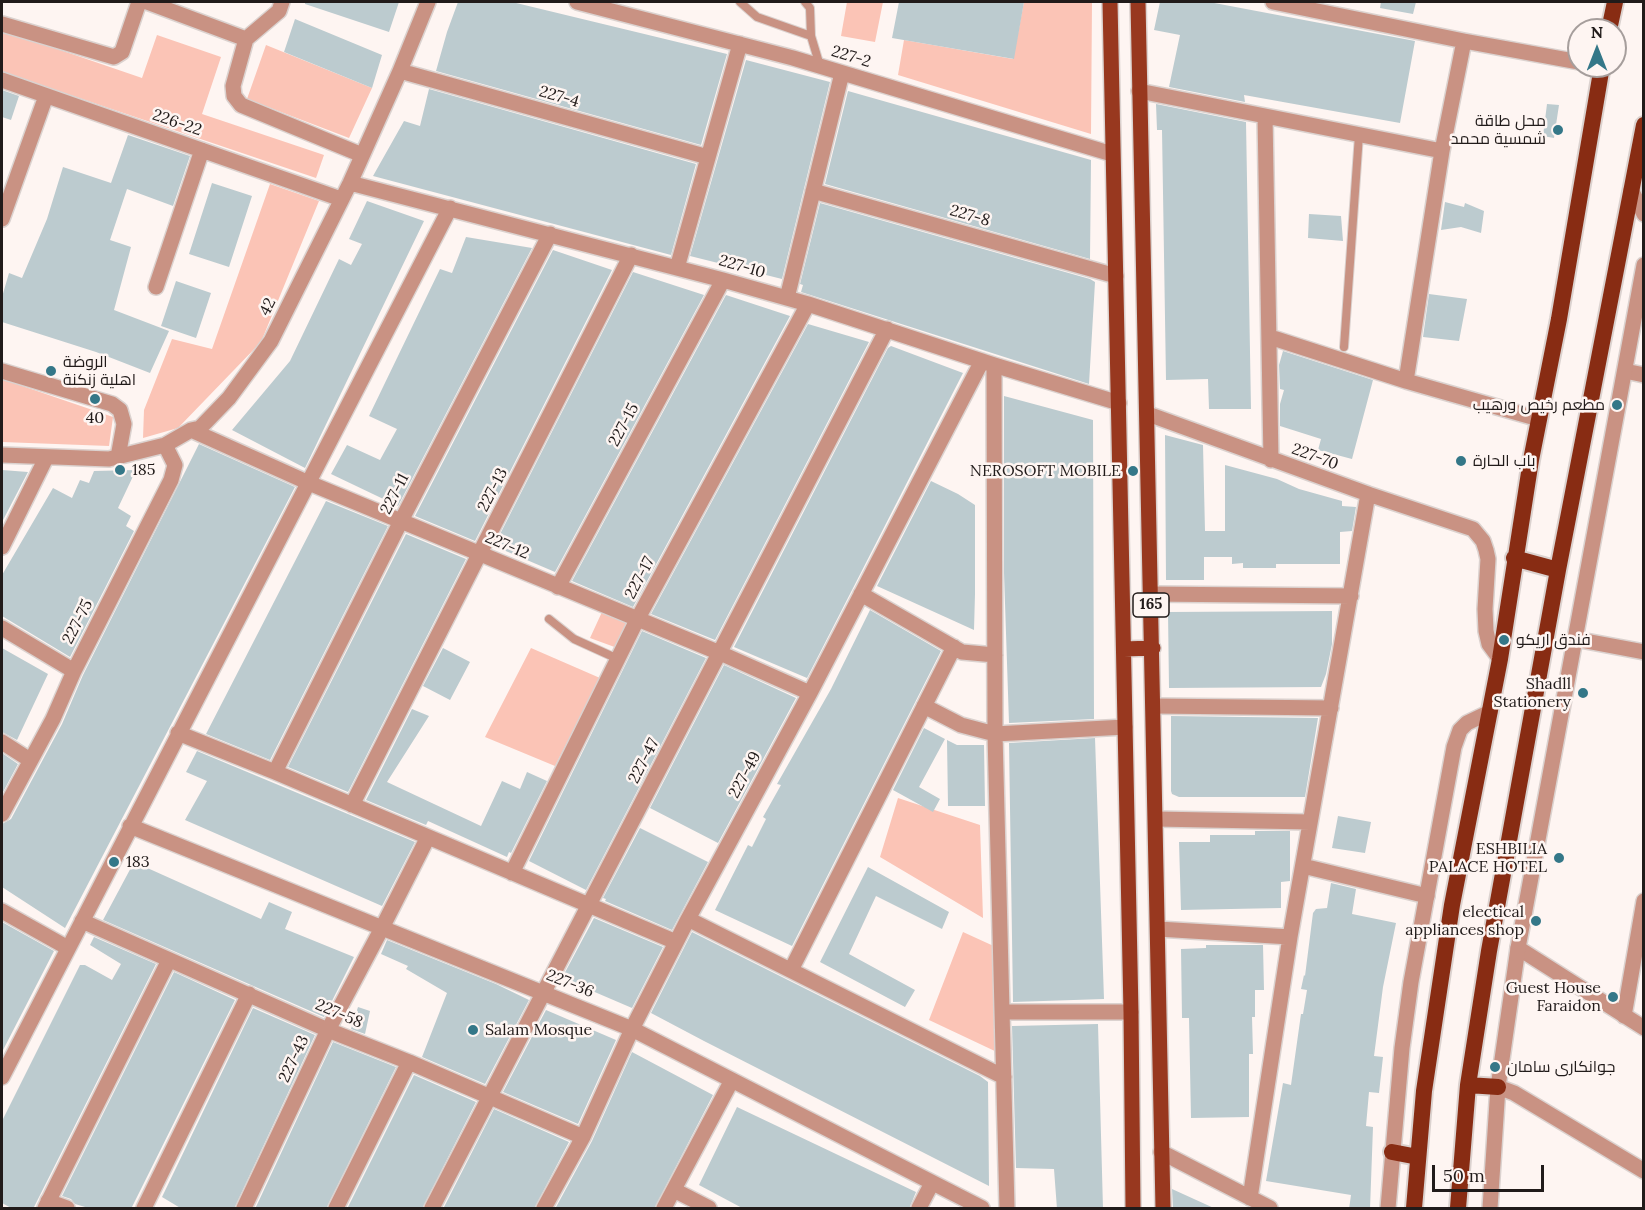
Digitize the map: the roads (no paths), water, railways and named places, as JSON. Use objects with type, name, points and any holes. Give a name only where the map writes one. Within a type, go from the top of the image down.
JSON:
[{"type":"highway","points":[[1612,18],[1615,2]]},
{"type":"highway","points":[[1414,1209],[1432,1033],[1450,916],[1500,659],[1515,558],[1600,78]]},
{"type":"highway","points":[[1458,1209],[1468,1085],[1489,951],[1558,570],[1644,125]]},
{"type":"highway","points":[[1515,558],[1558,570]]},
{"type":"highway","points":[[1468,1085],[1498,1087]]},
{"type":"highway","points":[[1392,1152],[1418,1157]]},
{"type":"main road","name":"165","points":[[1110,2],[1133,1209]]},
{"type":"main road","name":"165","points":[[1138,2],[1163,1209]]},
{"type":"main road","points":[[1124,649],[1153,648]]},
{"type":"street","points":[[2,24],[114,57],[122,52],[139,2]]},
{"type":"street","points":[[147,2],[246,39]]},
{"type":"street","points":[[282,2],[279,11],[246,39],[232,86],[234,96],[241,105],[362,156]]},
{"type":"street","name":"42","points":[[2,455],[46,458],[109,459],[118,457],[165,445],[191,430],[200,428],[229,398],[271,341],[350,183],[428,2]]},
{"type":"street","name":"227-2","points":[[577,2],[820,66],[1112,154]]},
{"type":"street","points":[[1273,2],[1567,60]]},
{"type":"street","points":[[1406,381],[1442,152],[1464,41]]},
{"type":"street","points":[[677,268],[740,44]]},
{"type":"street","name":"227-4","points":[[400,71],[708,158]]},
{"type":"street","points":[[787,298],[842,73]]},
{"type":"street","name":"226-22","points":[[2,80],[340,199]]},
{"type":"street","points":[[1139,91],[1442,152]]},
{"type":"street","points":[[2,219],[46,96]]},
{"type":"street","points":[[1265,116],[1271,460]]},
{"type":"street","points":[[156,287],[202,150]]},
{"type":"street","name":"227-10","points":[[350,183],[631,255],[808,304],[1119,403]]},
{"type":"street","name":"227-8","points":[[813,190],[1116,276]]},
{"type":"street","points":[[1631,190],[1644,214]]},
{"type":"street","points":[[2,1077],[450,208]]},
{"type":"street","name":"227-11","points":[[275,772],[401,521],[550,234]]},
{"type":"street","name":"227-13","points":[[352,805],[631,255]]},
{"type":"street","points":[[1490,1209],[1498,1087],[1518,948],[1644,265]]},
{"type":"street","name":"227-15","points":[[558,587],[723,280]]},
{"type":"street","name":"227-17","points":[[512,873],[637,620],[808,304]]},
{"type":"street","name":"227-47","points":[[432,1209],[887,329]]},
{"type":"street","points":[[1270,337],[1406,381],[1539,419]]},
{"type":"street","points":[[988,363],[1007,1209]]},
{"type":"street","name":"227-49","points":[[544,1209],[583,1137],[632,1029],[688,919],[861,594],[988,363]]},
{"type":"street","points":[[1625,371],[1644,375]]},
{"type":"street","points":[[2,372],[112,404],[120,410],[124,424],[118,457]]},
{"type":"street","name":"227-70","points":[[1148,414],[1271,460],[1473,528],[1483,541],[1488,559],[1486,631],[1489,644],[1500,659]]},
{"type":"street","name":"227-12","points":[[191,430],[309,483],[720,653],[810,693]]},
{"type":"street","name":"227-75","points":[[2,814],[53,718],[74,671],[171,480],[175,465],[165,445]]},
{"type":"street","points":[[2,547],[46,458]]},
{"type":"street","points":[[1250,1198],[1290,937],[1368,494]]},
{"type":"street","points":[[861,594],[962,652],[995,655]]},
{"type":"street","points":[[1150,594],[1351,596]]},
{"type":"street","points":[[2,628],[74,671]]},
{"type":"street","points":[[1575,639],[1644,652]]},
{"type":"street","points":[[791,970],[954,647]]},
{"type":"street","points":[[924,706],[961,725],[995,734],[1125,727]]},
{"type":"street","points":[[1154,706],[1331,708]]},
{"type":"street","points":[[1388,1209],[1402,1048],[1456,738],[1467,723],[1490,712]]},
{"type":"street","points":[[178,733],[676,942]]},
{"type":"street","points":[[2,742],[30,760]]},
{"type":"street","points":[[1156,819],[1310,822]]},
{"type":"street","name":"227-36","points":[[130,826],[632,1029],[982,1209]]},
{"type":"street","name":"227-43","points":[[244,1209],[328,1030],[428,837]]},
{"type":"street","points":[[1303,866],[1427,896]]},
{"type":"street","points":[[1624,1016],[1644,901]]},
{"type":"street","points":[[2,911],[68,948]]},
{"type":"street","points":[[688,919],[1004,1077]]},
{"type":"street","name":"227-58","points":[[82,921],[328,1030],[409,1062],[583,1137]]},
{"type":"street","points":[[1158,929],[1290,937]]},
{"type":"street","points":[[1518,948],[1644,1028]]},
{"type":"street","points":[[67,1209],[46,1205],[169,960]]},
{"type":"street","points":[[147,1207],[249,994]]},
{"type":"street","points":[[1003,1012],[1131,1012]]},
{"type":"street","points":[[336,1209],[409,1062]]},
{"type":"street","points":[[664,1209],[732,1080]]},
{"type":"street","points":[[1498,1087],[1515,1093],[1644,1171]]},
{"type":"street","points":[[1161,1152],[1269,1209]]},
{"type":"street","points":[[919,1209],[932,1183]]},
{"type":"street","points":[[674,1190],[709,1209]]},
{"type":"lane","points":[[740,2],[757,17],[811,36]]},
{"type":"lane","points":[[806,2],[810,8],[811,36],[820,66]]},
{"type":"lane","points":[[1344,346],[1359,135]]},
{"type":"lane","points":[[549,619],[574,639],[618,659]]},
{"type":"place","name":"محل طاقة شمسية محمد","points":[[1558,130]]},
{"type":"place","name":"الروضة اهلية زنكنة","points":[[51,371]]},
{"type":"place","name":"40","points":[[95,399]]},
{"type":"place","name":"مطعم رخيص ورهيب","points":[[1617,405]]},
{"type":"place","name":"باب الحارة","points":[[1461,461]]},
{"type":"place","name":"185","points":[[120,470]]},
{"type":"place","name":"NEROSOFT MOBILE","points":[[1133,471]]},
{"type":"place","name":"فندق اريكو","points":[[1504,640]]},
{"type":"place","name":"Shadll Stationery","points":[[1583,693]]},
{"type":"place","name":"ESHBILIA PALACE HOTEL","points":[[1559,858]]},
{"type":"place","name":"183","points":[[114,862]]},
{"type":"place","name":"electical appliances shop","points":[[1536,921]]},
{"type":"place","name":"Guest House Faraidon","points":[[1613,997]]},
{"type":"place","name":"Salam Mosque","points":[[473,1030]]},
{"type":"place","name":"جوانکاری سامان","points":[[1495,1067]]}]
